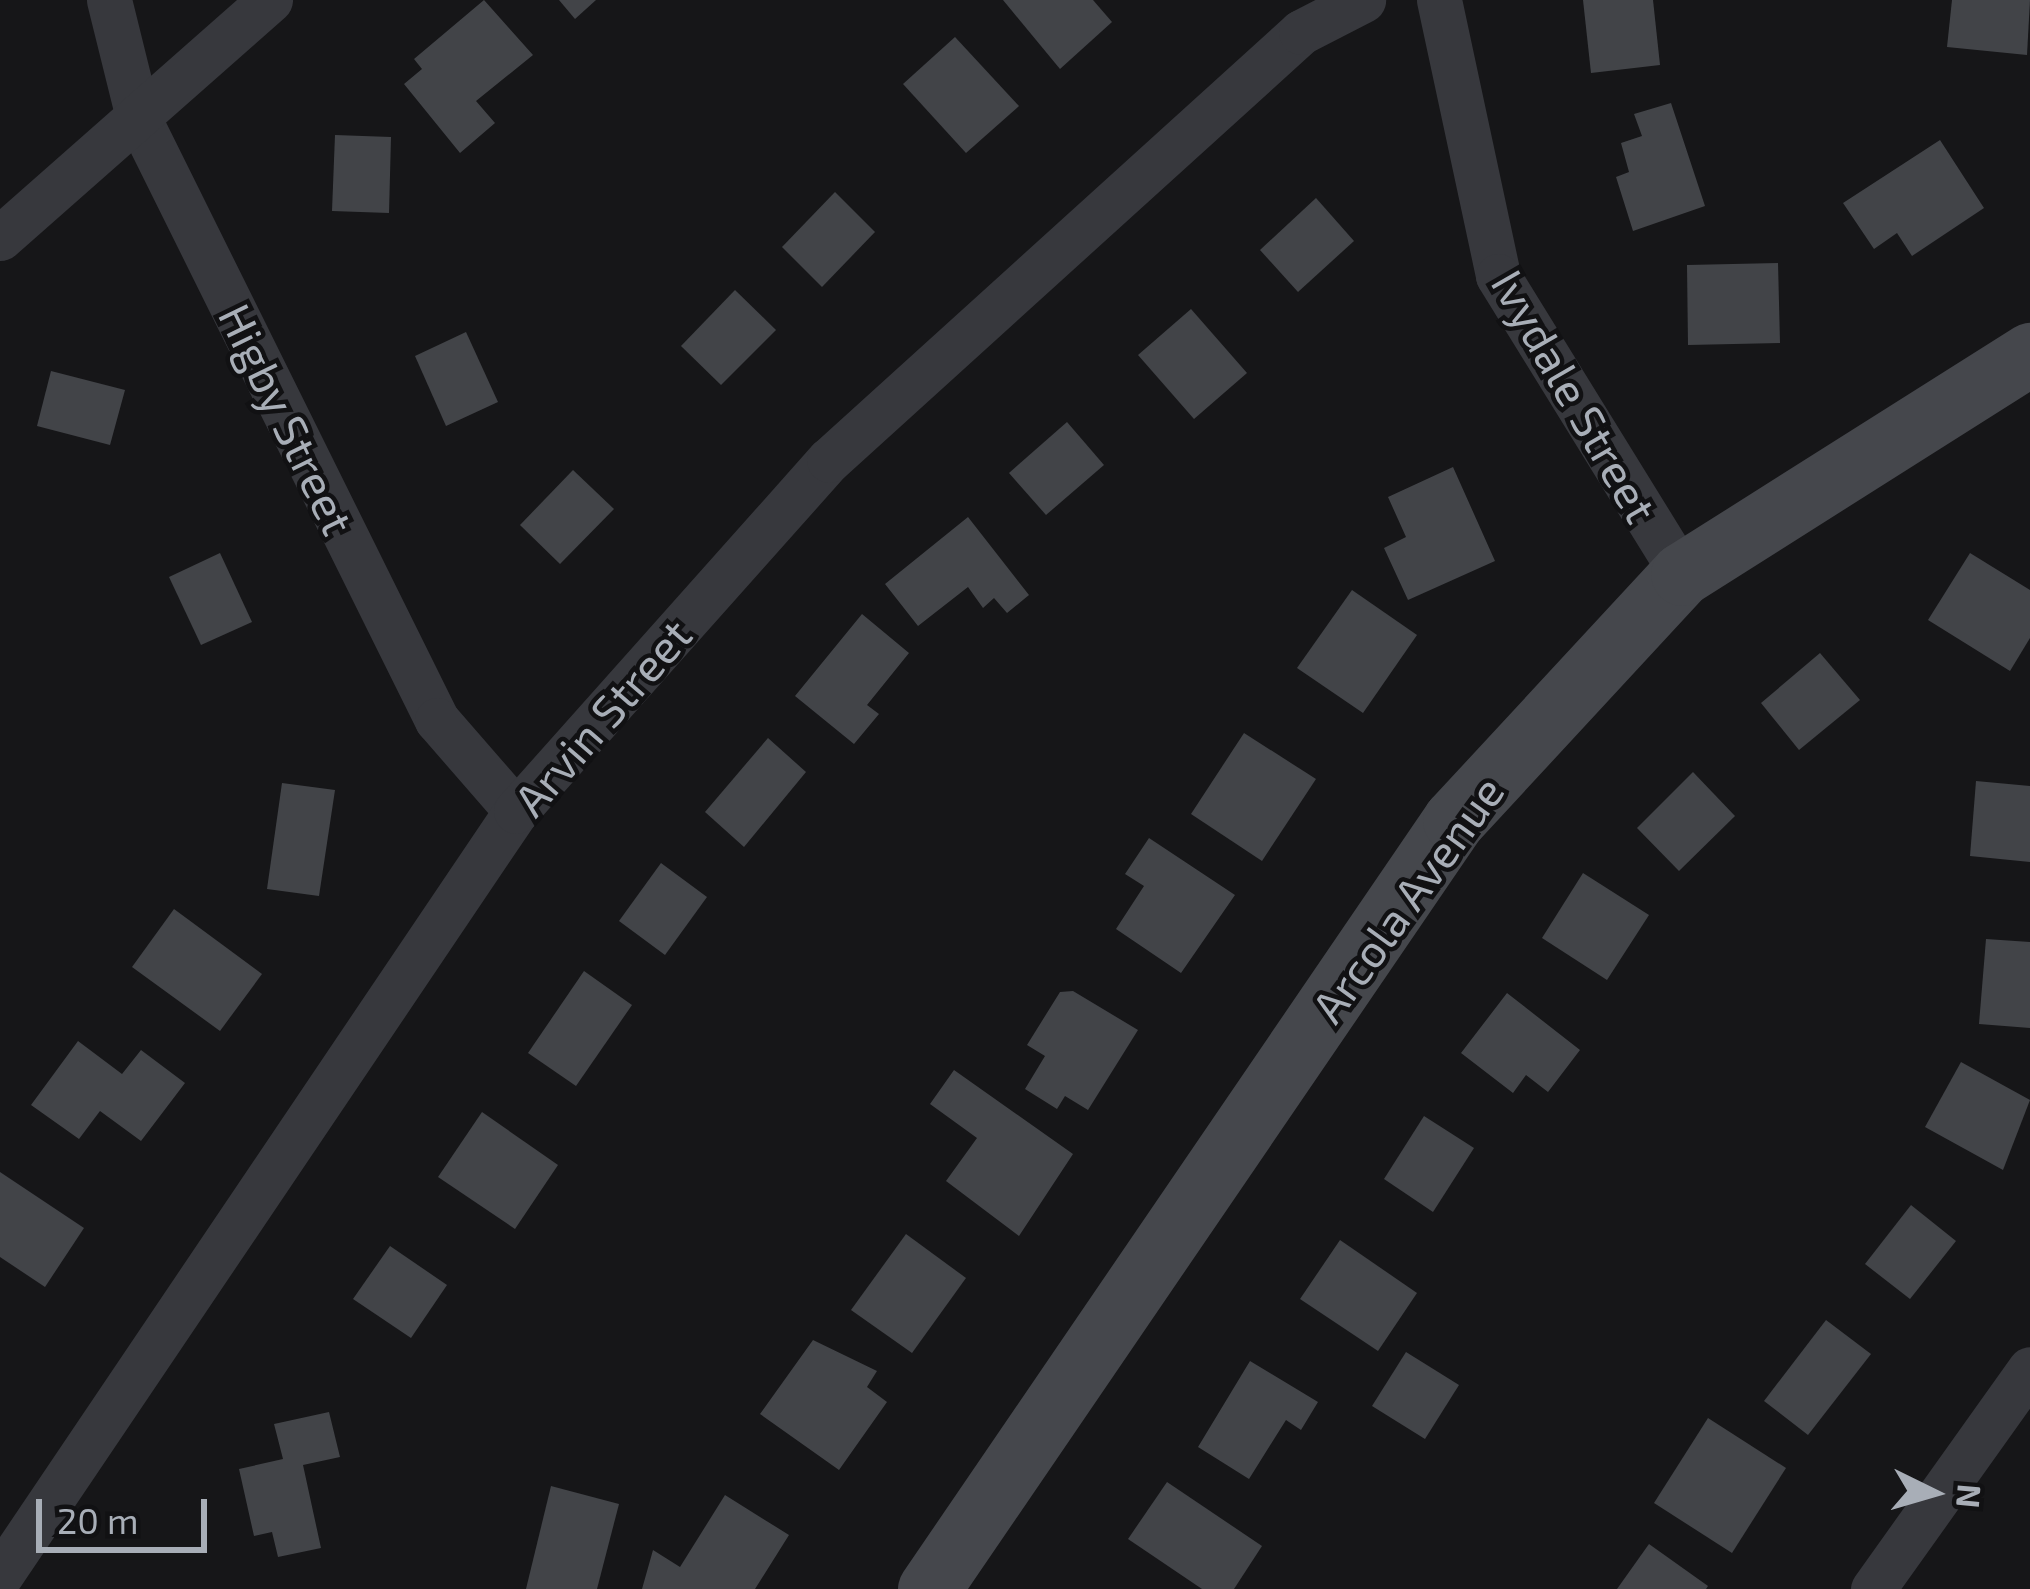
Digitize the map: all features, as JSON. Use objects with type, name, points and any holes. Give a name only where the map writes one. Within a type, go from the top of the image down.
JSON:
[{"type":"street","name":"Higby Street","points":[[109,0],[138,117],[436,720],[516,812]]},
{"type":"street","points":[[0,238],[270,0]]},
{"type":"street","name":"Arvin Street","points":[[0,1576],[516,812],[829,460],[1301,32],[1364,0]]},
{"type":"street","name":"Ivydale Street","points":[[1438,0],[1498,276],[1601,460],[1682,574]]},
{"type":"street","name":"Arcola Avenue","points":[[929,1589],[1454,820],[1682,574],[2030,354]]},
{"type":"street","points":[[1873,1589],[2030,1369]]},
{"type":"building","points":[[484,0],[533,55],[476,101],[495,123],[460,153],[404,84],[422,69],[414,59]]},
{"type":"building","points":[[559,0],[596,0],[575,19]]},
{"type":"building","points":[[1003,0],[1093,0],[1112,22],[1060,69]]},
{"type":"building","points":[[1583,0],[1653,0],[1660,65],[1591,73]]},
{"type":"building","points":[[1952,0],[2030,0],[2027,55],[1947,47]]},
{"type":"building","points":[[955,37],[1019,106],[966,153],[903,84]]},
{"type":"building","points":[[1671,103],[1705,206],[1633,231],[1616,177],[1629,172],[1621,143],[1642,136],[1634,114]]},
{"type":"building","points":[[335,135],[391,137],[389,213],[332,211]]},
{"type":"building","points":[[1940,140],[1984,208],[1912,256],[1897,233],[1874,249],[1843,203]]},
{"type":"building","points":[[835,192],[875,232],[822,287],[782,247]]},
{"type":"building","points":[[1316,198],[1354,241],[1298,292],[1260,250]]},
{"type":"building","points":[[1778,263],[1780,343],[1688,345],[1687,265]]},
{"type":"building","points":[[735,290],[776,330],[721,385],[681,346]]},
{"type":"building","points":[[1191,309],[1247,373],[1194,419],[1138,355]]},
{"type":"building","points":[[466,332],[498,402],[446,426],[415,356]]},
{"type":"building","points":[[51,371],[125,390],[110,445],[37,426]]},
{"type":"building","points":[[1067,422],[1104,465],[1046,515],[1009,473]]},
{"type":"building","points":[[1453,467],[1495,561],[1408,600],[1384,548],[1406,537],[1388,497]]},
{"type":"building","points":[[573,470],[614,509],[560,564],[520,525]]},
{"type":"building","points":[[968,517],[1029,595],[1007,613],[994,598],[983,608],[968,587],[918,626],[885,584]]},
{"type":"building","points":[[220,553],[252,622],[201,645],[169,577]]},
{"type":"building","points":[[1970,553],[2030,590],[2030,638],[2010,671],[1928,620]]},
{"type":"building","points":[[1352,590],[1417,635],[1363,713],[1297,668]]},
{"type":"building","points":[[862,614],[909,653],[867,705],[879,714],[854,744],[795,696]]},
{"type":"building","points":[[1820,653],[1860,700],[1799,750],[1761,703]]},
{"type":"building","points":[[1244,733],[1316,779],[1262,861],[1191,814]]},
{"type":"building","points":[[768,738],[806,772],[744,847],[705,812]]},
{"type":"building","points":[[1693,772],[1735,816],[1679,871],[1637,828]]},
{"type":"building","points":[[1976,781],[2030,786],[2030,862],[1970,856]]},
{"type":"building","points":[[282,783],[335,790],[319,896],[267,889]]},
{"type":"building","points":[[1149,838],[1235,895],[1181,973],[1116,929],[1144,886],[1125,874]]},
{"type":"building","points":[[661,863],[707,897],[665,955],[619,921]]},
{"type":"building","points":[[1583,873],[1649,915],[1607,980],[1542,938]]},
{"type":"building","points":[[174,909],[262,974],[220,1031],[132,967]]},
{"type":"building","points":[[1986,939],[2030,942],[2030,1028],[1979,1024]]},
{"type":"building","points":[[584,971],[632,1005],[576,1086],[528,1053]]},
{"type":"building","points":[[1073,991],[1138,1030],[1088,1110],[1065,1096],[1057,1109],[1025,1089],[1045,1056],[1027,1045],[1060,992]]},
{"type":"building","points":[[1507,993],[1580,1050],[1548,1092],[1526,1075],[1513,1093],[1461,1053]]},
{"type":"building","points":[[78,1041],[122,1074],[141,1050],[185,1083],[141,1141],[100,1111],[79,1139],[31,1105]]},
{"type":"building","points":[[1961,1062],[2030,1100],[2003,1170],[1925,1127]]},
{"type":"building","points":[[954,1070],[1073,1154],[1019,1236],[946,1181],[977,1138],[930,1104]]},
{"type":"building","points":[[482,1112],[558,1165],[515,1229],[438,1177]]},
{"type":"building","points":[[1424,1116],[1474,1148],[1433,1212],[1384,1179]]},
{"type":"building","points":[[0,1172],[84,1228],[45,1287],[0,1257]]},
{"type":"building","points":[[1911,1205],[1956,1241],[1910,1299],[1865,1264]]},
{"type":"building","points":[[906,1234],[966,1278],[912,1353],[851,1310]]},
{"type":"building","points":[[1340,1240],[1417,1293],[1378,1351],[1300,1299]]},
{"type":"building","points":[[390,1246],[447,1285],[411,1338],[353,1299]]},
{"type":"building","points":[[1826,1320],[1871,1354],[1808,1435],[1764,1401]]},
{"type":"building","points":[[813,1340],[877,1371],[867,1387],[887,1402],[839,1470],[760,1414]]},
{"type":"building","points":[[1406,1352],[1459,1385],[1425,1439],[1372,1406]]},
{"type":"building","points":[[1250,1361],[1318,1402],[1301,1430],[1286,1420],[1249,1479],[1198,1447]]},
{"type":"building","points":[[329,1412],[340,1457],[303,1465],[321,1548],[278,1557],[272,1532],[254,1536],[239,1469],[283,1459],[274,1424]]},
{"type":"building","points":[[1708,1418],[1786,1468],[1732,1553],[1654,1503]]},
{"type":"building","points":[[1167,1482],[1262,1546],[1234,1589],[1202,1589],[1128,1539]]},
{"type":"building","points":[[551,1486],[619,1504],[597,1589],[526,1589]]},
{"type":"building","points":[[725,1495],[789,1535],[755,1589],[642,1589],[653,1550],[680,1567]]},
{"type":"building","points":[[1649,1544],[1708,1586],[1706,1589],[1617,1589]]}]
